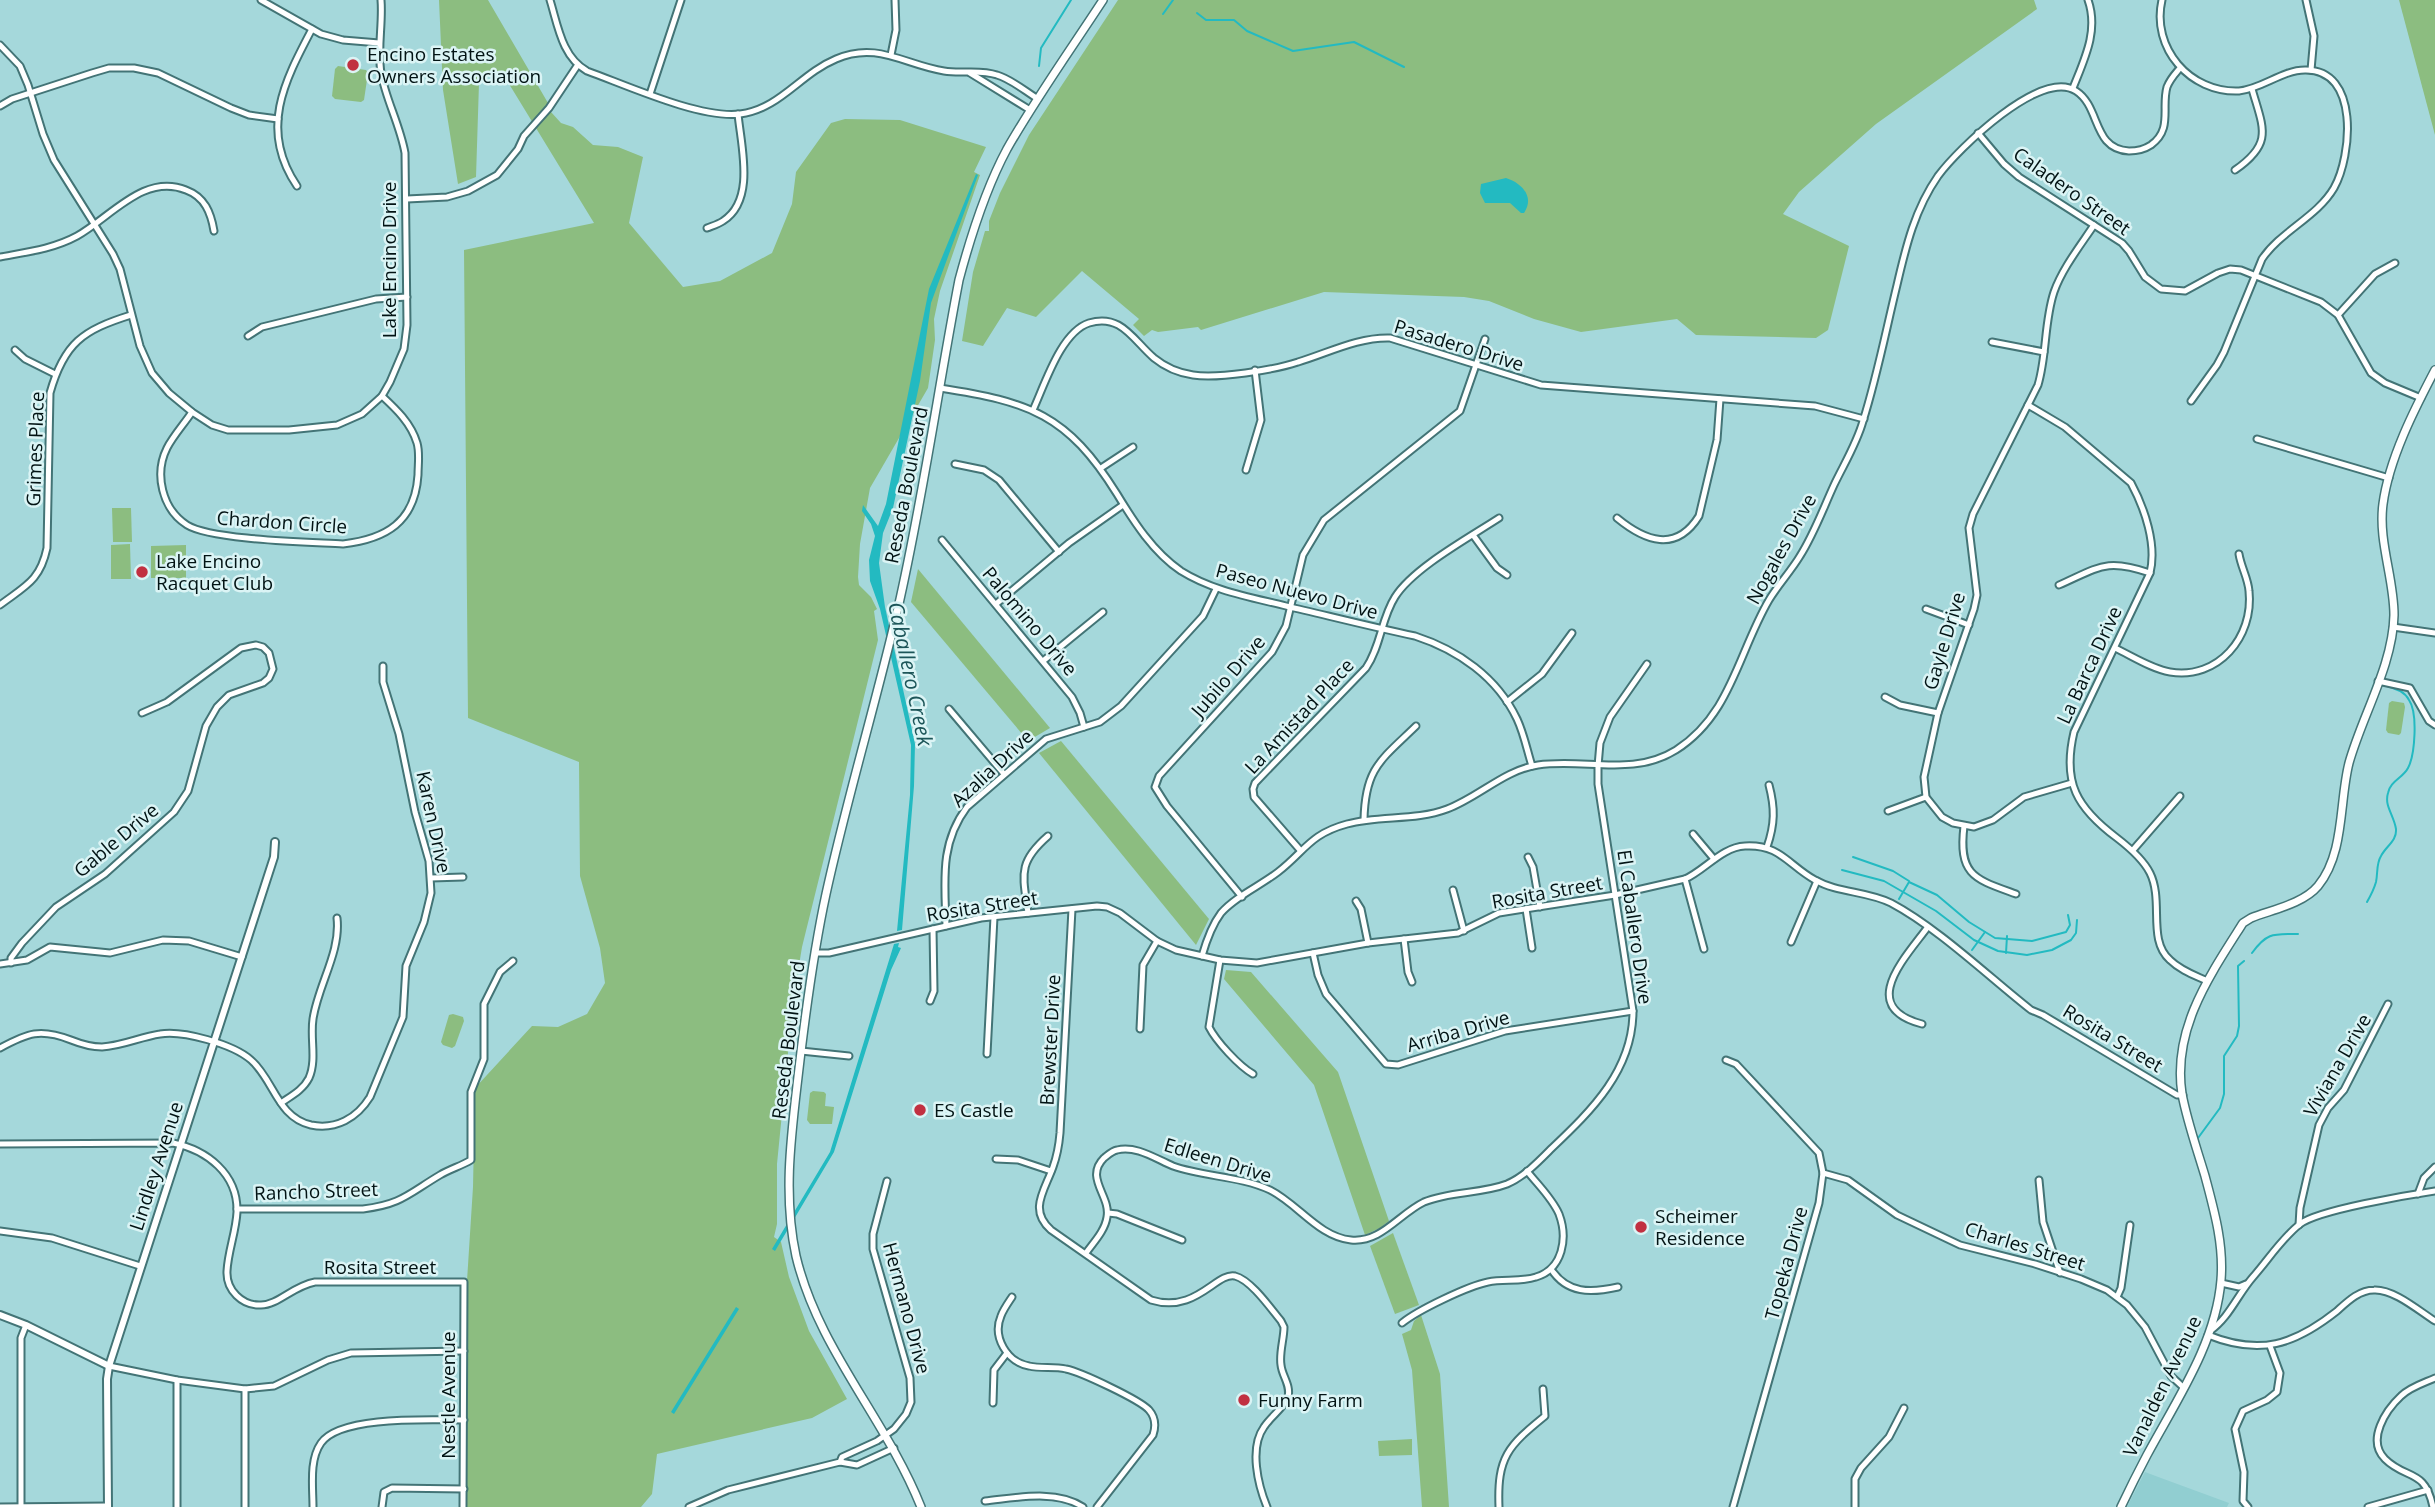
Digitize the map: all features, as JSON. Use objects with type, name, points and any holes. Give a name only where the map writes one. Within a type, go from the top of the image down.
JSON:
[{"type":"main road","name":"Reseda Boulevard","points":[[921,1507],[894,1448],[824,1332],[806,1290],[796,1254],[790,1222],[789,1166],[801,1051],[815,953],[830,877],[889,645],[959,280],[978,215],[1002,160],[1030,110],[1103,0]]},
{"type":"main road","name":"Vanalden Avenue","points":[[2121,1507],[2184,1388],[2209,1333],[2221,1283],[2216,1219],[2183,1096],[2181,1073],[2184,1040],[2192,1011],[2243,923],[2306,896],[2325,876],[2338,834],[2349,764],[2378,681],[2393,627],[2393,598],[2382,514],[2389,478],[2406,429],[2435,370]]},
{"type":"street","points":[[261,0],[312,29],[343,40],[379,43]]},
{"type":"street","name":"Lake Encino Drive","points":[[0,45],[20,66],[54,160],[120,269],[140,346],[152,373],[169,393],[212,425],[228,430],[244,432],[337,425],[362,414],[382,396],[399,366],[404,349],[407,297],[405,153],[400,128],[384,85],[379,43],[381,0]]},
{"type":"street","points":[[550,0],[566,52],[577,66],[712,114],[752,112],[775,102],[835,59],[861,53],[891,55],[933,69],[970,73],[984,71],[1000,75],[1038,99]]},
{"type":"street","points":[[650,93],[681,0]]},
{"type":"street","points":[[891,55],[896,30],[895,0]]},
{"type":"street","points":[[2088,0],[2093,30],[2073,88],[2085,99],[2100,134],[2107,143],[2116,148],[2136,151],[2153,144],[2160,137],[2166,119],[2167,89],[2171,78],[2180,68]]},
{"type":"street","points":[[2162,0],[2160,17],[2169,53],[2180,68],[2200,84],[2239,91],[2252,89],[2293,72],[2311,70],[2334,83],[2343,95],[2347,108],[2346,156],[2333,189],[2323,202],[2269,248],[2221,359],[2191,401]]},
{"type":"street","points":[[2306,0],[2314,36],[2311,70]]},
{"type":"street","points":[[297,186],[281,157],[278,119],[286,80],[312,29]]},
{"type":"street","points":[[407,199],[447,197],[468,191],[504,168],[577,66]]},
{"type":"street","points":[[0,106],[12,99],[109,68],[134,68],[158,72],[248,115],[278,119]]},
{"type":"street","points":[[970,73],[1030,110]]},
{"type":"street","name":"Nogales Drive","points":[[1202,956],[1220,915],[1280,871],[1311,840],[1327,832],[1364,820],[1431,814],[1461,802],[1505,776],[1532,766],[1551,763],[1598,766],[1636,764],[1660,758],[1695,736],[1710,721],[1722,702],[1768,601],[1804,549],[1864,419],[1914,220],[1928,190],[1956,153],[1978,133],[2040,91],[2062,86],[2073,88]]},
{"type":"street","points":[[2235,170],[2254,156],[2263,136],[2252,89]]},
{"type":"street","points":[[707,228],[724,221],[740,198],[744,168],[738,114]]},
{"type":"street","name":"Caladero Street","points":[[1978,133],[2004,164],[2019,177],[2122,243],[2145,277],[2161,289],[2185,290],[2231,269],[2241,270],[2321,302],[2338,315],[2371,373],[2385,383],[2421,398]]},
{"type":"street","points":[[0,257],[59,244],[94,225],[148,188],[170,185],[198,196],[208,208],[214,232]]},
{"type":"street","name":"Gayle Drive","points":[[1926,797],[1924,777],[1938,713],[1977,595],[1969,528],[1973,514],[2038,385],[2050,305],[2057,283],[2094,225]]},
{"type":"street","points":[[2338,315],[2375,274],[2395,263]]},
{"type":"street","points":[[248,336],[262,327],[376,299],[407,297]]},
{"type":"street","name":"Grimes Place","points":[[0,605],[31,583],[44,564],[47,548],[50,393],[55,374],[68,352],[84,334],[131,315]]},
{"type":"street","name":"Pasadero Drive","points":[[1033,410],[1072,331],[1093,322],[1107,321],[1128,329],[1154,357],[1180,372],[1213,376],[1284,366],[1375,338],[1405,341],[1541,385],[1815,406],[1864,419]]},
{"type":"street","name":"Jubilo Drive","points":[[1242,897],[1167,806],[1155,787],[1158,776],[1272,652],[1292,607],[1303,555],[1324,520],[1452,419],[1465,400],[1485,339]]},
{"type":"street","points":[[1992,342],[2045,352]]},
{"type":"street","points":[[15,350],[25,359],[55,374]]},
{"type":"street","points":[[1246,470],[1261,420],[1255,370]]},
{"type":"street","name":"Paseo Nuevo Drive","points":[[940,388],[994,397],[1033,410],[1054,421],[1082,445],[1101,468],[1123,505],[1162,556],[1182,571],[1216,589],[1415,636],[1440,644],[1457,654],[1476,667],[1507,702],[1522,733],[1532,766]]},
{"type":"street","name":"Chardon Circle","points":[[192,412],[167,448],[160,473],[166,499],[174,515],[188,526],[214,534],[343,544],[362,542],[387,532],[404,515],[417,491],[417,442],[399,411],[382,396]]},
{"type":"street","points":[[1617,519],[1638,533],[1657,540],[1681,536],[1692,527],[1699,516],[1717,440],[1720,399]]},
{"type":"street","name":"La Barca Drive","points":[[2028,405],[2065,426],[2131,483],[2138,496],[2153,547],[2154,560],[2074,733],[2070,749],[2072,783],[2076,796],[2097,824],[2133,850],[2150,873],[2157,894],[2157,942],[2167,958],[2207,981]]},
{"type":"street","points":[[2257,439],[2389,478]]},
{"type":"street","points":[[1101,468],[1133,447]]},
{"type":"street","points":[[955,464],[984,470],[999,480],[1059,552]]},
{"type":"street","points":[[996,604],[1059,552],[1123,505]]},
{"type":"street","name":"La Amistad Place","points":[[1300,850],[1256,800],[1254,785],[1366,668],[1376,649],[1389,607],[1403,586],[1415,574],[1499,518]]},
{"type":"street","points":[[1473,535],[1497,568],[1507,575]]},
{"type":"street","name":"Palomino Drive","points":[[942,540],[1072,697],[1084,727]]},
{"type":"street","points":[[2115,648],[2169,672],[2196,671],[2221,660],[2240,640],[2246,622],[2249,591],[2239,555]]},
{"type":"street","points":[[2059,585],[2110,564],[2150,573]]},
{"type":"street","name":"Azalia Drive","points":[[946,926],[946,852],[958,819],[967,807],[1046,739],[1100,722],[1121,706],[1203,616],[1216,589]]},
{"type":"street","points":[[1926,609],[1969,625]]},
{"type":"street","points":[[1043,661],[1103,612]]},
{"type":"street","points":[[2393,627],[2435,633]]},
{"type":"street","points":[[1507,702],[1542,674],[1572,633]]},
{"type":"street","name":"Gable Drive","points":[[10,963],[22,943],[56,907],[105,874],[174,812],[188,791],[206,726],[217,707],[229,695],[270,678],[273,669],[269,653],[256,645],[241,648],[167,702],[142,713]]},
{"type":"street","name":"El Caballero Drive","points":[[1527,1171],[1590,1112],[1605,1094],[1614,1080],[1633,1030],[1633,1011],[1598,784],[1598,766],[1600,744],[1610,717],[1647,664]]},
{"type":"street","name":"Karen Drive","points":[[0,1048],[20,1037],[44,1032],[100,1047],[169,1032],[186,1034],[213,1042],[251,1059],[281,1103],[298,1120],[325,1126],[352,1118],[363,1109],[403,1017],[406,966],[429,907],[431,878],[399,734],[383,682],[383,666]]},
{"type":"street","points":[[2378,681],[2410,688],[2429,720],[2435,725]]},
{"type":"street","points":[[1885,697],[1900,705],[1938,713]]},
{"type":"street","points":[[949,709],[1004,774]]},
{"type":"street","points":[[1364,820],[1370,776],[1383,758],[1416,726]]},
{"type":"street","points":[[1888,811],[1926,797],[1942,817],[1964,826],[1984,825],[2024,797],[2072,783]]},
{"type":"street","points":[[1767,847],[1774,828],[1774,805],[1769,785]]},
{"type":"street","points":[[2133,850],[2180,796]]},
{"type":"street","points":[[1964,826],[1962,848],[1966,864],[1975,876],[1986,884],[2016,894]]},
{"type":"street","points":[[1693,834],[1714,859]]},
{"type":"street","points":[[1028,913],[1024,865],[1034,848],[1048,836]]},
{"type":"street","name":"Lindley Avenue","points":[[108,1507],[109,1366],[274,857],[275,842]]},
{"type":"street","name":"Rosita Street","points":[[815,953],[829,953],[994,917],[1107,907],[1120,913],[1157,941],[1176,950],[1220,960],[1258,963],[1368,943],[1464,931],[1492,915],[1615,895],[1685,879],[1696,874],[1714,859],[1742,846],[1767,847],[1782,854],[1817,881],[1892,903],[2031,1010],[2183,1096]]},
{"type":"street","points":[[1528,857],[1533,867],[1540,906]]},
{"type":"street","points":[[431,878],[463,877]]},
{"type":"street","points":[[1685,879],[1704,949]]},
{"type":"street","points":[[1790,942],[1817,881]]},
{"type":"street","points":[[1453,890],[1464,931]]},
{"type":"street","points":[[1356,901],[1361,909],[1368,943]]},
{"type":"street","name":"Brewster Drive","points":[[1072,909],[1058,1153],[1039,1198],[1039,1214],[1051,1230],[1151,1300],[1160,1303],[1187,1301],[1226,1276],[1234,1275],[1248,1284],[1282,1321],[1284,1327],[1281,1368],[1289,1388],[1288,1395],[1264,1426],[1257,1453],[1267,1507]]},
{"type":"street","points":[[1526,909],[1532,948]]},
{"type":"street","points":[[987,1054],[994,917]]},
{"type":"street","points":[[281,1103],[304,1086],[312,1071],[311,1030],[314,1012],[339,933],[337,918]]},
{"type":"street","points":[[1922,1024],[1898,1014],[1888,992],[1890,979],[1927,928]]},
{"type":"street","points":[[930,1001],[934,991],[933,929]]},
{"type":"street","points":[[1404,939],[1408,972],[1412,982]]},
{"type":"street","points":[[0,964],[27,960],[50,947],[110,953],[163,940],[189,941],[242,957]]},
{"type":"street","points":[[1140,1029],[1143,965],[1157,941]]},
{"type":"street","name":"Arriba Drive","points":[[1313,953],[1326,994],[1386,1064],[1398,1065],[1505,1031],[1633,1011]]},
{"type":"street","points":[[1220,960],[1209,1027],[1244,1069],[1253,1074]]},
{"type":"street","name":"Rancho Street","points":[[237,1209],[381,1206],[416,1193],[440,1175],[469,1161],[471,1091],[485,1054],[484,1004],[500,972],[513,961]]},
{"type":"street","name":"Viviana Drive","points":[[2299,1225],[2300,1208],[2319,1125],[2328,1108],[2344,1090],[2388,1004]]},
{"type":"street","points":[[801,1051],[849,1056]]},
{"type":"street","points":[[1726,1060],[1736,1064],[1819,1153],[1823,1172]]},
{"type":"street","points":[[0,1144],[180,1144]]},
{"type":"street","name":"Rosita Street","points":[[180,1144],[208,1156],[222,1168],[230,1183],[237,1209],[227,1273],[230,1287],[238,1298],[249,1304],[270,1304],[302,1285],[315,1282],[464,1282]]},
{"type":"street","name":"Edleen Drive","points":[[1108,1213],[1098,1187],[1097,1168],[1101,1161],[1117,1150],[1139,1152],[1174,1166],[1266,1189],[1331,1234],[1353,1241],[1378,1235],[1423,1203],[1496,1188],[1511,1183],[1527,1171]]},
{"type":"street","points":[[996,1159],[1018,1160],[1051,1171]]},
{"type":"street","points":[[2418,1194],[2424,1178],[2435,1167]]},
{"type":"street","points":[[1402,1324],[1414,1313],[1484,1283],[1535,1278],[1551,1269],[1563,1248],[1562,1228],[1549,1198],[1527,1171]]},
{"type":"street","name":"Charles Street","points":[[1823,1172],[1848,1180],[1897,1215],[1960,1245],[2093,1283],[2117,1297],[2145,1327],[2171,1376],[2184,1388]]},
{"type":"street","name":"Topeka Drive","points":[[1733,1507],[1819,1203],[1823,1172]]},
{"type":"street","points":[[2039,1180],[2043,1222],[2060,1273]]},
{"type":"street","name":"Hermano Drive","points":[[886,1436],[906,1414],[911,1391],[910,1378],[873,1249],[873,1234],[887,1181]]},
{"type":"street","points":[[2435,1191],[2308,1219],[2299,1225],[2246,1284],[2219,1325],[2209,1333],[2232,1343],[2256,1348],[2270,1346],[2300,1336],[2353,1298],[2375,1290],[2395,1296],[2435,1321]]},
{"type":"street","points":[[1086,1254],[1104,1227],[1108,1213],[1117,1214],[1182,1241]]},
{"type":"street","points":[[2117,1297],[2121,1288],[2130,1225]]},
{"type":"street","points":[[0,1231],[52,1238],[140,1266]]},
{"type":"street","points":[[1551,1269],[1562,1283],[1574,1289],[1587,1291],[1618,1287]]},
{"type":"street","name":"Nestle Avenue","points":[[463,1507],[464,1282]]},
{"type":"street","points":[[2221,1283],[2235,1287],[2246,1284]]},
{"type":"street","points":[[1012,1297],[1000,1316],[998,1325],[1001,1344],[1007,1353],[1024,1366],[1063,1368],[1076,1372],[1144,1406],[1150,1411],[1156,1425],[1153,1436],[1097,1507]]},
{"type":"street","points":[[0,1315],[109,1366],[177,1380],[245,1389],[274,1385],[328,1360],[351,1353],[464,1351]]},
{"type":"street","points":[[21,1507],[21,1339],[26,1325]]},
{"type":"street","points":[[2248,1507],[2243,1501],[2244,1472],[2235,1429],[2243,1410],[2267,1401],[2277,1392],[2280,1373],[2270,1346]]},
{"type":"street","points":[[993,1402],[994,1370],[1007,1353]]},
{"type":"street","points":[[2433,1507],[2428,1490],[2420,1479],[2386,1459],[2381,1452],[2378,1433],[2387,1413],[2402,1396],[2435,1378]]},
{"type":"street","points":[[177,1380],[177,1507]]},
{"type":"street","points":[[245,1389],[245,1507]]},
{"type":"street","points":[[1499,1507],[1502,1464],[1513,1445],[1545,1416],[1543,1389]]},
{"type":"street","points":[[1855,1507],[1855,1479],[1861,1468],[1889,1437],[1904,1408]]},
{"type":"street","points":[[313,1507],[314,1460],[319,1446],[327,1436],[366,1424],[389,1421],[464,1420]]},
{"type":"street","points":[[840,1462],[842,1457],[886,1436]]},
{"type":"street","points":[[690,1507],[728,1490],[840,1462],[857,1465],[894,1448]]},
{"type":"street","points":[[382,1507],[384,1492],[392,1488],[464,1489]]},
{"type":"street","points":[[2368,1507],[2428,1490]]},
{"type":"street","points":[[985,1501],[1055,1497],[1067,1499],[1083,1507]]},
{"type":"street","points":[[0,1507],[108,1507]]},
{"type":"shaded area","points":[[2145,1472],[2229,1503],[2227,1507],[2127,1507]]},
{"type":"green space","points":[[439,0],[488,0],[551,112],[561,123],[573,127],[593,145],[618,147],[643,157],[629,223],[683,287],[720,281],[772,253],[792,204],[796,172],[831,123],[845,119],[900,120],[986,147],[974,172],[980,175],[940,291],[934,319],[935,340],[928,388],[870,488],[860,544],[858,577],[859,585],[871,597],[877,609],[874,611],[878,640],[802,947],[793,1002],[777,1164],[777,1224],[774,1237],[781,1242],[789,1277],[809,1331],[847,1399],[812,1418],[657,1454],[652,1494],[641,1507],[467,1507],[467,1281],[473,1187],[475,1088],[532,1026],[558,1027],[587,1014],[605,983],[600,948],[580,876],[579,762],[468,718],[464,250],[594,223],[506,79],[484,73],[479,83],[476,177],[458,184],[443,90]]},
{"type":"green space","points":[[1118,0],[2034,0],[2037,9],[1876,124],[1799,192],[1783,214],[1849,246],[1828,330],[1816,338],[1696,335],[1677,319],[1581,332],[1534,319],[1489,301],[1464,297],[1324,292],[1201,330],[1198,327],[1158,332],[1152,330],[1144,336],[1133,325],[1139,319],[1082,271],[1036,317],[1007,308],[983,346],[962,341],[973,272],[1000,193],[1029,135]]},
{"type":"green space","points":[[2399,0],[2435,0],[2435,135]]},
{"type":"green space","points":[[338,66],[366,70],[368,73],[364,100],[361,102],[335,99],[332,96],[335,69]]},
{"type":"green space","points":[[112,508],[131,508],[132,542],[113,542]]},
{"type":"green space","points":[[130,544],[131,579],[111,579],[111,545]]},
{"type":"green space","points":[[186,545],[186,578],[151,578],[151,546]]},
{"type":"green space","points":[[918,569],[1050,728],[1028,741],[911,602]]},
{"type":"green space","points":[[2389,703],[2404,703],[2405,707],[2399,735],[2386,730]]},
{"type":"green space","points":[[1061,741],[1209,919],[1196,945],[1039,753]]},
{"type":"green space","points":[[1226,970],[1251,972],[1338,1072],[1389,1221],[1380,1228],[1365,1235],[1314,1085],[1224,979]]},
{"type":"green space","points":[[449,1015],[463,1017],[464,1021],[452,1048],[441,1042]]},
{"type":"green space","points":[[824,1092],[825,1106],[834,1107],[832,1124],[810,1124],[807,1120],[810,1093]]},
{"type":"green space","points":[[1393,1233],[1419,1305],[1395,1314],[1370,1246]]},
{"type":"green space","points":[[1421,1315],[1440,1374],[1449,1507],[1422,1507],[1412,1370],[1402,1334],[1411,1330],[1414,1321]]},
{"type":"green space","points":[[1412,1439],[1412,1455],[1379,1456],[1378,1441]]},
{"type":"water","points":[[976,174],[978,175],[931,303],[920,381],[893,508],[883,533],[879,563],[885,607],[915,744],[902,930],[897,931],[910,795],[911,745],[880,609],[870,581],[869,560],[875,536],[862,511],[863,505],[878,526],[886,504],[929,289]]},
{"type":"water","points":[[1506,178],[1525,191],[1528,201],[1524,213],[1510,203],[1485,203],[1480,193],[1481,184]]},
{"type":"water","points":[[899,943],[898,947],[901,948],[891,970],[834,1152],[775,1251],[772,1249],[830,1152],[894,944]]},
{"type":"water","points":[[736,1307],[739,1309],[674,1414],[671,1412]]},
{"type":"waterway","name":"Caballero Creek","points":[[1039,66],[1041,48],[1071,0]]},
{"type":"waterway","points":[[1163,14],[1173,0]]},
{"type":"waterway","points":[[1197,13],[1206,20],[1234,20],[1247,31],[1293,51],[1354,42],[1404,67]]},
{"type":"waterway","points":[[2367,902],[2376,882],[2379,859],[2396,833],[2387,802],[2388,793],[2391,785],[2408,768],[2414,744],[2412,706],[2402,692],[2387,686]]},
{"type":"waterway","points":[[1853,857],[1893,871],[1909,881]]},
{"type":"waterway","points":[[1842,870],[1884,881],[1936,911],[1974,940],[1998,951],[2027,955],[2052,950],[2071,940],[2076,933],[2077,920]]},
{"type":"waterway","points":[[1899,899],[1909,882],[1937,895],[1969,922],[1995,938],[2032,941],[2066,932],[2070,925],[2068,915]]},
{"type":"waterway","points":[[1972,950],[1985,932]]},
{"type":"waterway","points":[[2252,953],[2267,938],[2298,934]]},
{"type":"waterway","points":[[2006,953],[2007,936]]},
{"type":"waterway","points":[[2198,1138],[2220,1108],[2224,1094],[2224,1056],[2237,1036],[2238,966],[2244,961]]},
{"type":"place","name":"Encino Estates Owners Association","points":[[353,65]]},
{"type":"place","name":"Lake Encino Racquet Club","points":[[142,572]]},
{"type":"place","name":"ES Castle","points":[[920,1110]]},
{"type":"place","name":"Scheimer Residence","points":[[1641,1227]]},
{"type":"place","name":"Funny Farm","points":[[1244,1400]]}]
